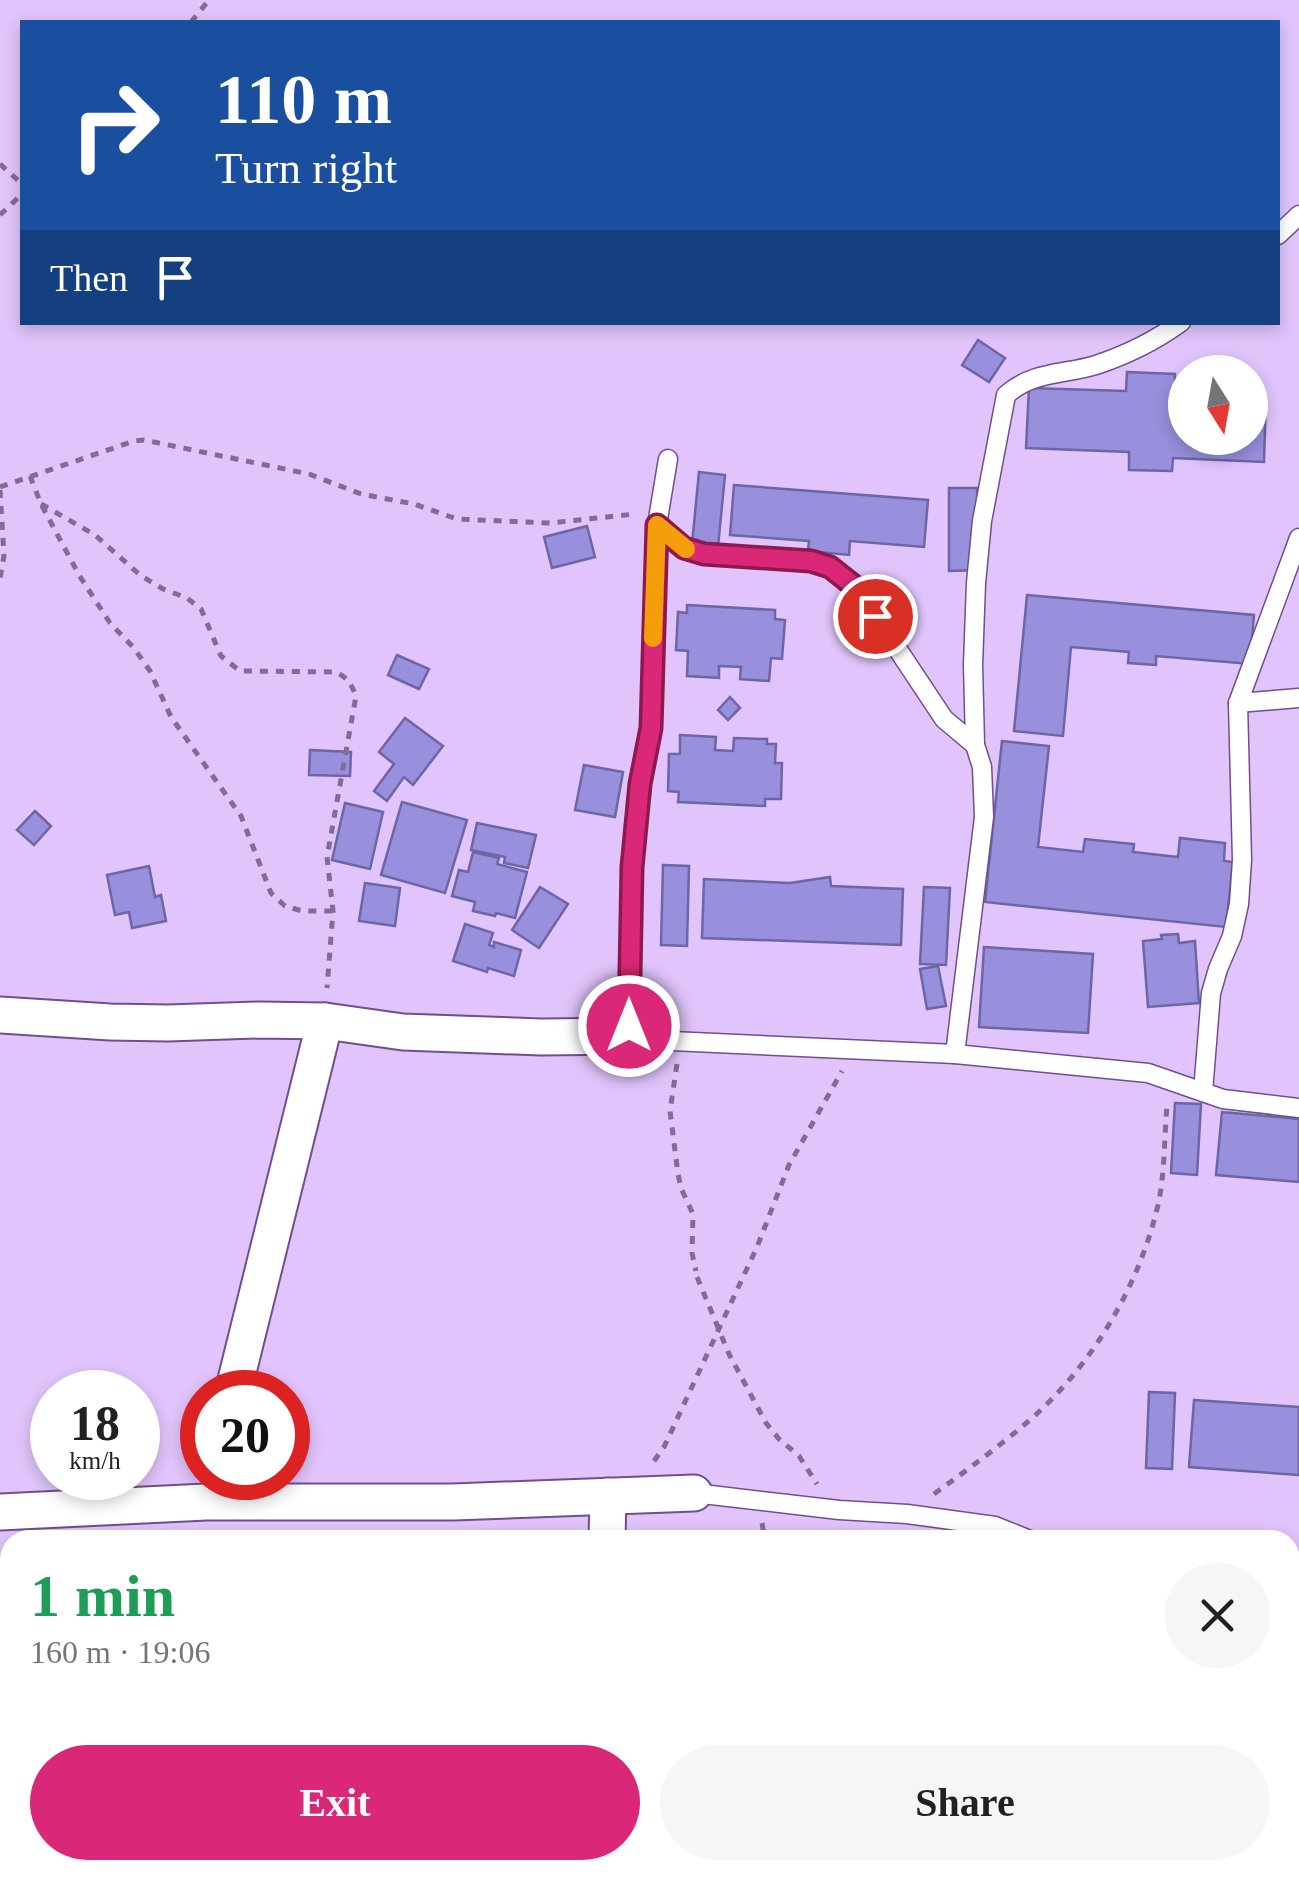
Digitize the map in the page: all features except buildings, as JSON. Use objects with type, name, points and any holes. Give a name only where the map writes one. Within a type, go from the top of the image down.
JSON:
[{"type":"street","points":[[0,1015],[110,1022],[325,1022],[403,1032],[641,1038]]},
{"type":"street","points":[[238,1370],[325,1022]]},
{"type":"street","points":[[0,1512],[180,1493]]},
{"type":"street","points":[[310,1495],[452,1502],[694,1493]]},
{"type":"street","points":[[607,1530],[608,1496]]},
{"type":"lane","points":[[1280,232],[1299,215]]},
{"type":"lane","points":[[955,1054],[984,817],[982,767],[975,745],[976,583],[982,521],[1006,394],[1034,377],[1095,365],[1129,352],[1177,325]]},
{"type":"lane","points":[[668,459],[658,518],[651,728],[640,784],[632,867],[628,1004],[641,1038],[955,1054],[1148,1073],[1246,1102],[1299,1108]]},
{"type":"lane","points":[[658,518],[684,548],[704,554],[811,561],[830,567],[854,586],[944,720],[975,745]]},
{"type":"lane","points":[[1203,1092],[1211,993],[1239,904],[1242,860],[1238,702],[1299,538]]},
{"type":"lane","points":[[1238,702],[1299,698]]},
{"type":"lane","points":[[694,1493],[907,1514],[1006,1530]]},
{"type":"path","points":[[193,20],[209,0]]},
{"type":"path","points":[[0,164],[20,182]]},
{"type":"path","points":[[0,215],[20,196]]},
{"type":"path","points":[[0,578],[4,556],[0,489],[144,440],[309,474],[361,494],[414,504],[457,519],[550,523],[658,518]]},
{"type":"path","points":[[30,476],[79,576],[110,623],[150,671],[171,717],[240,816],[271,893],[285,906],[302,911],[332,911]]},
{"type":"path","points":[[41,504],[95,536],[140,575],[187,598],[201,610],[222,656],[240,671],[336,672],[346,676],[351,684],[356,696],[327,856],[332,911],[325,1022]]},
{"type":"path","points":[[641,1038],[669,1050],[677,1062],[670,1111],[681,1188],[693,1214],[696,1274],[718,1328],[766,1423],[799,1456],[839,1510]]},
{"type":"path","points":[[608,1496],[645,1473],[664,1448],[757,1248],[789,1165],[853,1050]]},
{"type":"path","points":[[907,1514],[1034,1416],[1065,1384],[1106,1328],[1148,1240],[1159,1201],[1169,1078]]},
{"type":"slow traffic","points":[[653,638],[657,525],[686,549]]},
{"type":"route","points":[[629,1026],[632,867],[640,784],[651,728],[657,525],[684,548],[704,554],[811,561],[830,567],[854,586],[875,616]]}]
